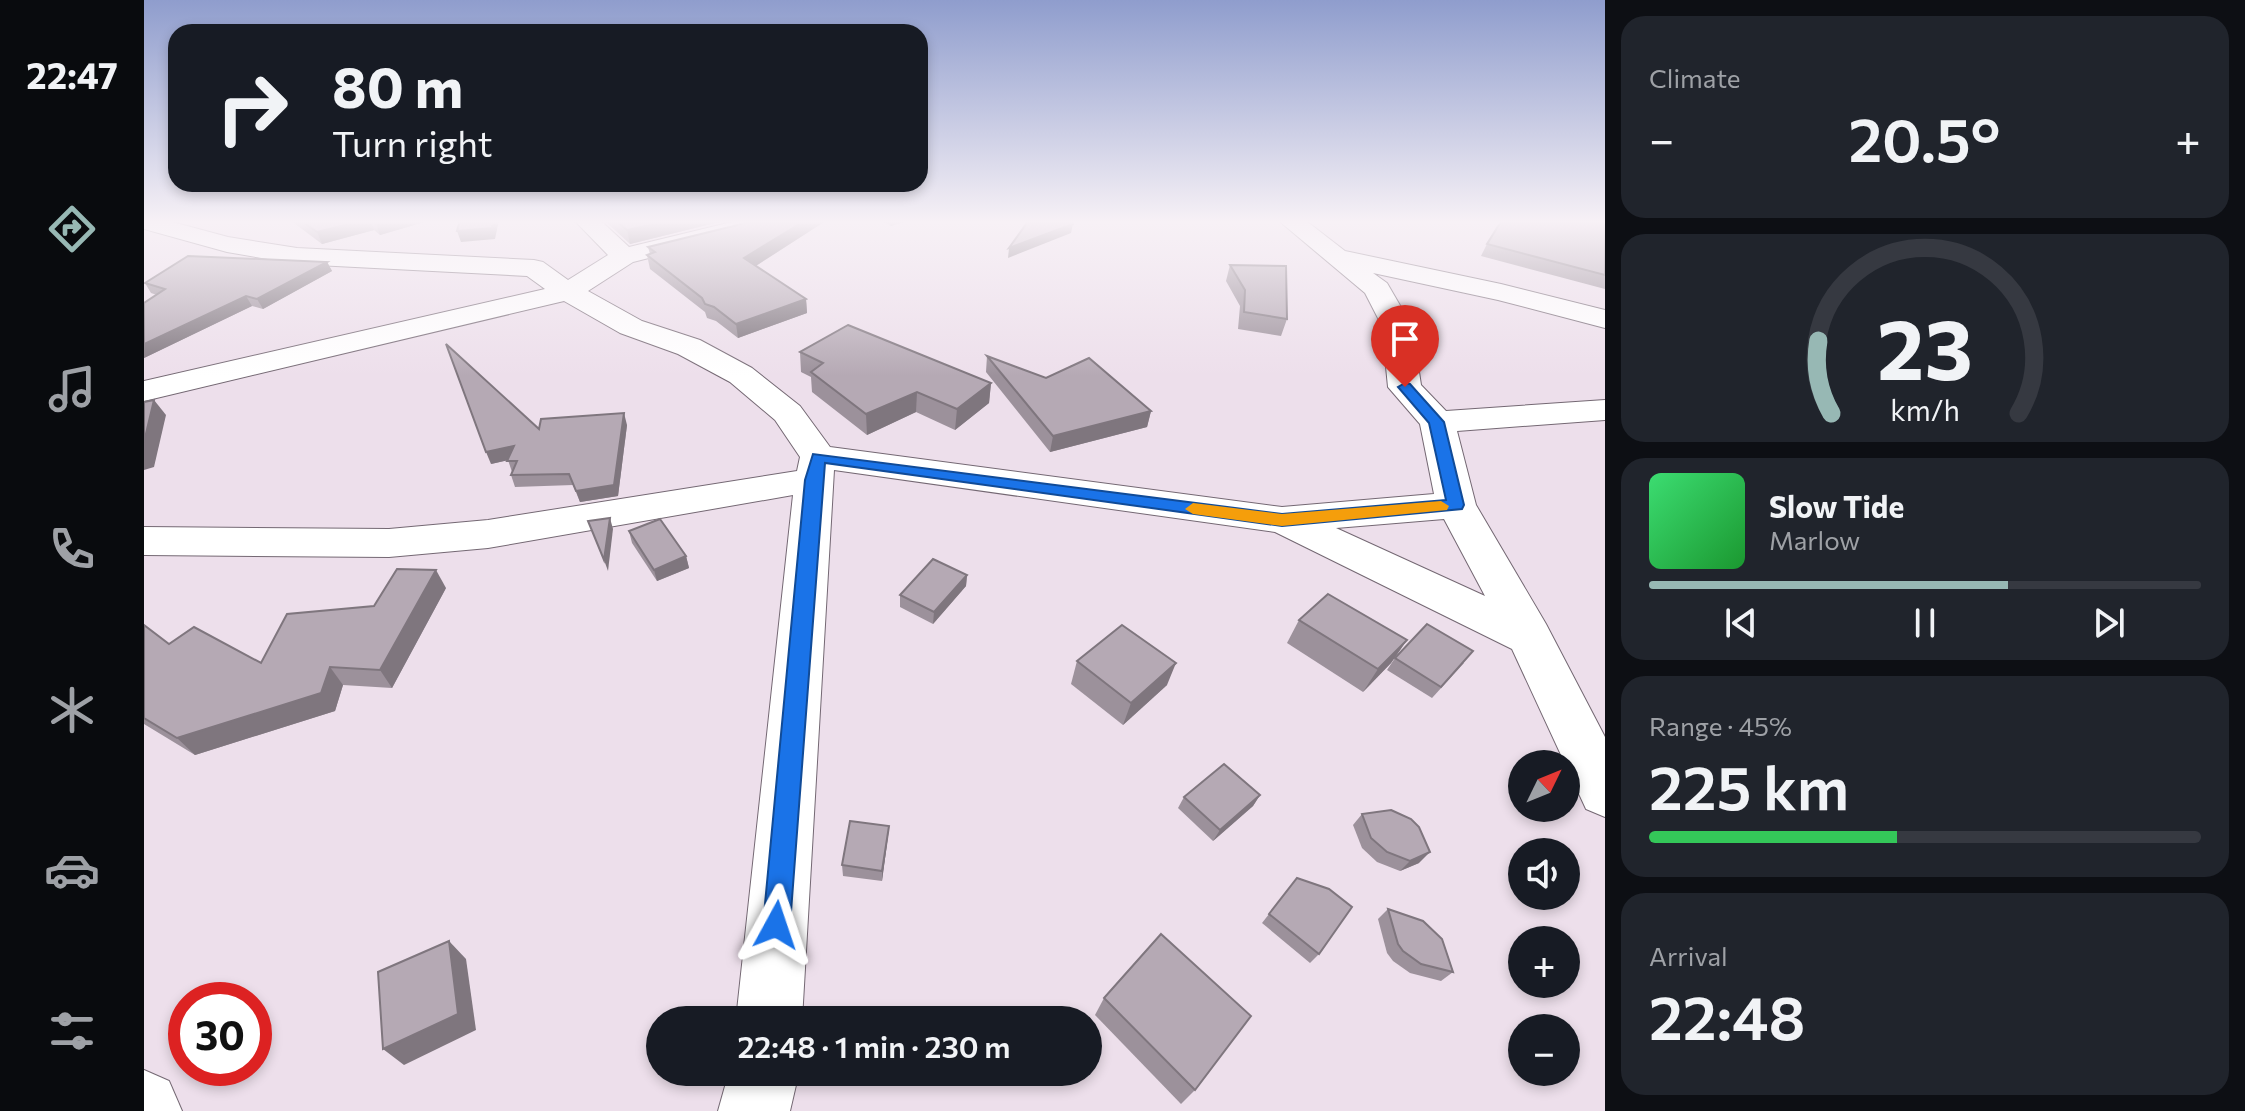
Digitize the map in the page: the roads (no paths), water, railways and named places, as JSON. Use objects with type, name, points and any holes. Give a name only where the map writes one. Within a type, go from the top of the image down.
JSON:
[{"type":"street","points":[[539,272],[568,292],[631,327],[689,347],[741,375],[788,413],[816,469],[770,1006]]},
{"type":"street","points":[[144,391],[568,292],[599,272]]},
{"type":"street","points":[[1356,272],[1377,289],[1397,326],[1405,387],[1437,422],[1456,505],[1530,637],[1605,792]]},
{"type":"street","points":[[1407,272],[1605,319]]},
{"type":"street","points":[[1437,422],[1605,410]]},
{"type":"street","points":[[144,541],[389,543],[488,534],[816,469],[1282,520],[1456,505]]},
{"type":"street","points":[[1282,520],[1530,637]]},
{"type":"street","points":[[754,1111],[760,1086]]}]
